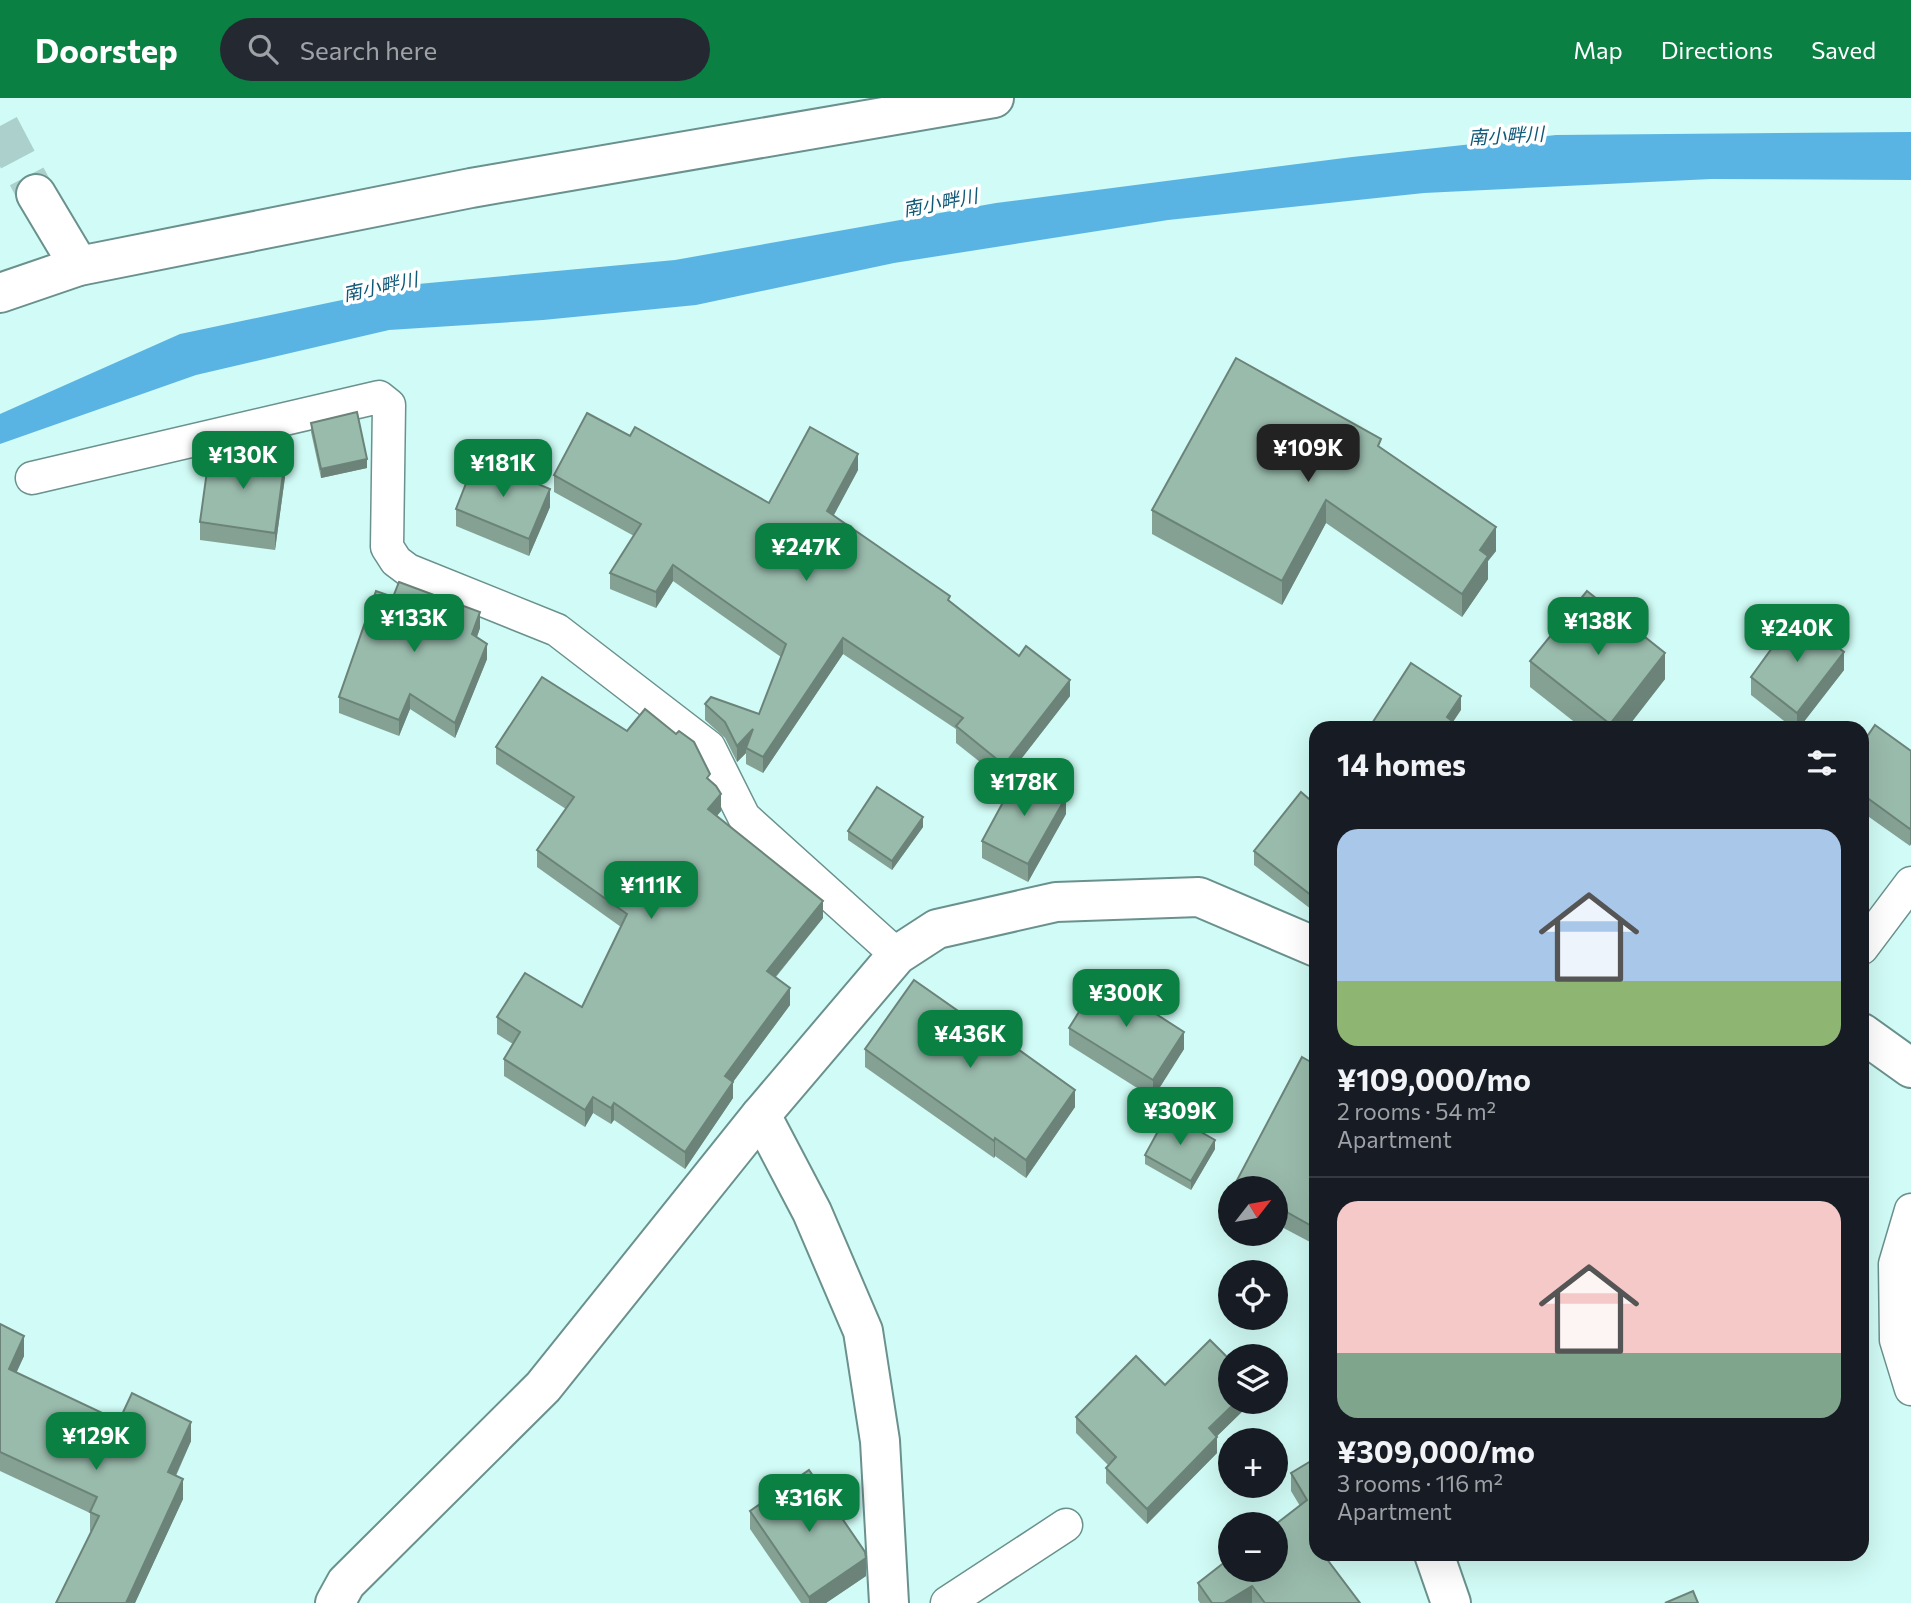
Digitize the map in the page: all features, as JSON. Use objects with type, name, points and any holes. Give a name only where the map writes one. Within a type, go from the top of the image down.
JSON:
[{"type":"street","points":[[0,293],[79,266],[471,188],[994,98]]},
{"type":"street","points":[[36,194],[79,266]]},
{"type":"street","points":[[335,1603],[346,1583],[543,1387],[761,1115],[897,955],[937,929],[1056,902],[1199,897],[1309,944]]},
{"type":"street","points":[[1869,1038],[1911,1068]]},
{"type":"street","points":[[761,1115],[812,1212],[863,1331],[880,1441],[889,1603]]},
{"type":"street","points":[[1436,1561],[1451,1603]]},
{"type":"lane","points":[[32,478],[379,397],[389,405],[387,547],[396,561],[408,570],[557,629],[709,747],[744,817],[897,955]]},
{"type":"lane","points":[[1869,939],[1911,883]]},
{"type":"lane","points":[[1911,1209],[1895,1264],[1896,1340],[1911,1389]]},
{"type":"lane","points":[[947,1603],[1066,1525]]},
{"type":"water","points":[[1911,132],[1911,180],[1711,179],[1424,193],[1168,220],[894,263],[696,305],[543,320],[389,330],[196,375],[0,444],[0,414],[180,334],[418,284],[675,260],[996,203],[1352,157],[1556,135]]},
{"type":"building","points":[[1236,358],[1381,439],[1378,446],[1496,527],[1480,550],[1488,556],[1462,594],[1326,500],[1282,581],[1152,510]]},
{"type":"building","points":[[357,412],[367,459],[321,469],[311,423]]},
{"type":"building","points":[[587,413],[630,436],[635,427],[769,503],[810,427],[858,454],[827,511],[950,596],[948,600],[1019,656],[1026,646],[1070,680],[1004,765],[956,726],[963,718],[843,638],[763,757],[746,748],[753,729],[737,746],[725,722],[705,704],[711,697],[759,714],[786,644],[673,565],[656,592],[610,573],[641,524],[554,475]]},
{"type":"building","points":[[210,449],[285,459],[275,533],[200,522]]},
{"type":"building","points":[[476,458],[550,489],[529,539],[456,509]]},
{"type":"building","points":[[399,582],[480,612],[472,634],[487,644],[455,723],[410,694],[399,720],[339,697],[376,591],[393,597]]},
{"type":"building","points":[[1587,591],[1665,653],[1612,721],[1606,721],[1530,661]]},
{"type":"building","points":[[1796,615],[1844,652],[1797,713],[1751,677]]},
{"type":"building","points":[[1411,663],[1461,696],[1447,717],[1452,721],[1374,721]]},
{"type":"building","points":[[542,677],[627,731],[645,709],[676,734],[679,731],[694,742],[710,774],[707,778],[721,794],[708,809],[823,901],[767,971],[790,988],[725,1076],[733,1082],[685,1152],[614,1103],[611,1108],[593,1097],[585,1110],[504,1059],[520,1032],[497,1017],[525,973],[582,1007],[627,914],[537,850],[574,797],[496,747]]},
{"type":"building","points":[[1875,725],[1911,751],[1910,829],[1869,799],[1869,734]]},
{"type":"building","points":[[1020,771],[1066,797],[1028,864],[982,841]]},
{"type":"building","points":[[877,787],[923,817],[892,861],[848,831]]},
{"type":"building","points":[[1301,792],[1309,799],[1309,894],[1254,851]]},
{"type":"building","points":[[1100,978],[1184,1032],[1153,1080],[1069,1028]]},
{"type":"building","points":[[914,980],[971,1020],[973,1017],[1075,1090],[1026,1160],[995,1138],[994,1141],[865,1049]]},
{"type":"building","points":[[1302,1057],[1309,1061],[1309,1224],[1288,1213],[1288,1176],[1239,1176]]},
{"type":"building","points":[[1168,1113],[1215,1140],[1191,1181],[1145,1155]]},
{"type":"building","points":[[0,1324],[24,1336],[9,1369],[119,1421],[132,1393],[191,1422],[168,1472],[183,1479],[126,1603],[56,1603],[99,1516],[90,1512],[97,1497],[0,1452]]},
{"type":"building","points":[[1210,1340],[1218,1348],[1218,1414],[1224,1414],[1209,1428],[1217,1437],[1147,1509],[1106,1468],[1116,1457],[1076,1417],[1136,1356],[1165,1385]]},
{"type":"building","points":[[1309,1462],[1309,1561],[1328,1561],[1360,1603],[1265,1603],[1252,1586],[1224,1603],[1212,1603],[1198,1583],[1218,1567],[1218,1582],[1288,1582],[1288,1515],[1307,1500],[1291,1473]]},
{"type":"building","points":[[809,1470],[865,1552],[866,1558],[809,1597],[750,1511]]},
{"type":"building","points":[[1693,1591],[1698,1603],[1665,1603]]},
{"type":"tunnel","points":[[0,126],[36,194]]},
{"type":"water label","name":"南小畔川","points":[[1506,135]]},
{"type":"water label","name":"南小畔川","points":[[940,202]]},
{"type":"water label","name":"南小畔川","points":[[380,286]]}]
